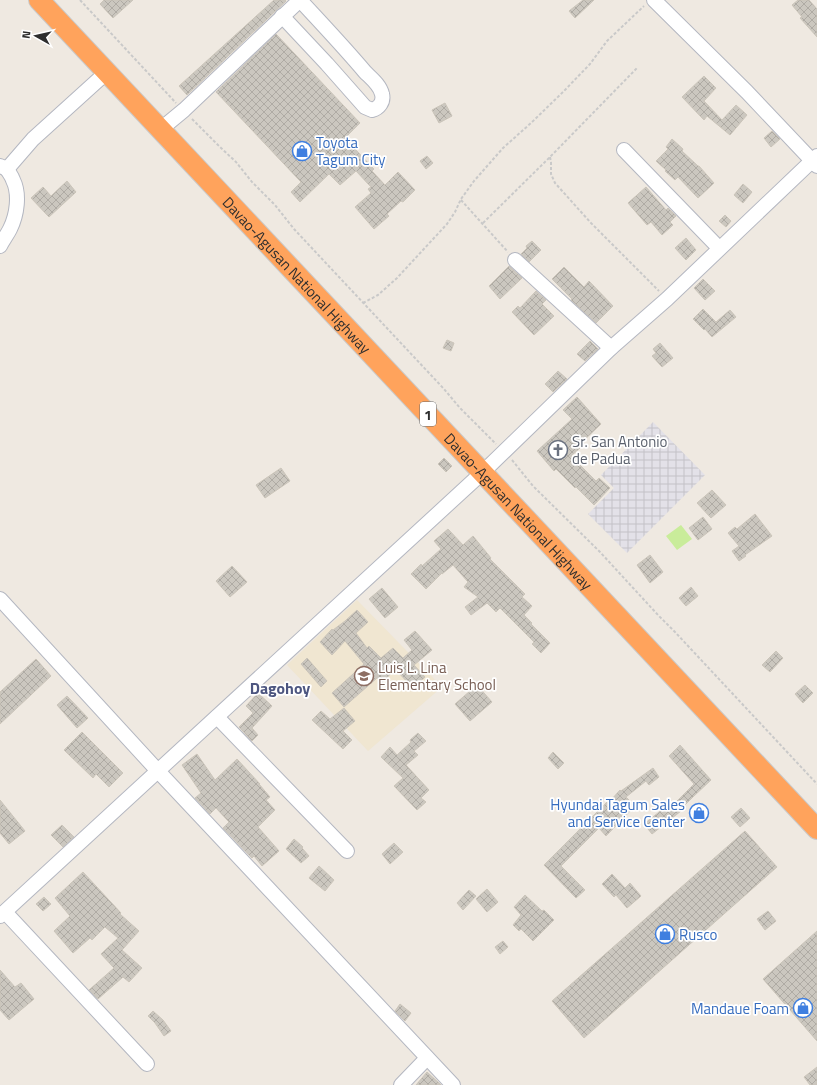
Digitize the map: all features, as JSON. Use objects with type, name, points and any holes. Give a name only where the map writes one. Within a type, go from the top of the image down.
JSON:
[{"type":"highway","name":"Davao-Agusan National Highway","points":[[39,0],[817,829]]},
{"type":"street","points":[[161,129],[184,110],[282,16],[300,0],[346,49],[380,89],[383,98],[379,107],[372,110],[365,107],[282,16]]},
{"type":"street","points":[[147,1064],[2,914],[505,452],[611,348],[667,299],[719,248],[815,161],[747,92],[650,3]]},
{"type":"street","points":[[0,246],[10,229],[17,201],[13,180],[3,167],[106,72]]},
{"type":"street","points":[[624,150],[719,248]]},
{"type":"street","points":[[515,260],[611,348]]},
{"type":"street","points":[[0,599],[453,1085]]},
{"type":"street","points":[[217,717],[348,851]]},
{"type":"street","points":[[401,1085],[427,1058]]},
{"type":"path","points":[[80,0],[163,89],[236,162],[294,229],[460,408],[494,443],[505,452],[533,486],[619,572],[817,784]]},
{"type":"path","points":[[363,303],[378,295],[402,273],[447,224],[461,199],[474,181],[503,148],[563,92],[590,64],[607,41],[650,3]]},
{"type":"path","points":[[483,224],[637,68]]},
{"type":"path","points":[[550,157],[551,174],[554,184],[667,299]]},
{"type":"path","points":[[461,199],[515,260]]},
{"type":"shaded area","points":[[653,422],[705,475],[627,553],[588,514],[614,488],[601,475]]},
{"type":"shaded area","name":"Luis L. Lina Elementary School","points":[[357,600],[442,687],[368,751],[287,665]]},
{"type":"green space","points":[[681,525],[692,539],[677,550],[666,536]]},
{"type":"building","points":[[104,0],[133,0],[113,18],[100,4]]},
{"type":"building","points":[[274,0],[286,1],[187,95],[179,86]]},
{"type":"building","points":[[583,0],[594,0],[575,18],[569,11]]},
{"type":"building","points":[[798,0],[809,0],[817,9],[817,37],[800,18],[802,17],[792,5]]},
{"type":"building","points":[[276,34],[360,123],[347,136],[358,147],[355,149],[374,169],[372,171],[385,185],[398,172],[415,190],[403,202],[401,201],[387,214],[389,216],[374,229],[355,207],[371,193],[368,189],[371,187],[356,171],[340,185],[329,174],[300,202],[291,192],[301,182],[216,92]]},
{"type":"building","points":[[704,76],[716,88],[704,101],[722,120],[736,105],[747,115],[730,135],[707,116],[704,120],[682,97]]},
{"type":"building","points":[[445,103],[452,116],[439,123],[432,110]]},
{"type":"building","points":[[772,131],[780,139],[771,147],[764,138]]},
{"type":"building","points":[[672,139],[714,183],[698,198],[678,177],[675,180],[656,161],[668,149],[666,147]]},
{"type":"building","points":[[427,156],[433,163],[426,169],[420,161]]},
{"type":"building","points":[[67,181],[76,192],[49,217],[31,198],[43,187],[51,196]]},
{"type":"building","points":[[743,184],[752,192],[743,203],[734,195]]},
{"type":"building","points":[[646,187],[666,210],[668,208],[676,216],[670,222],[673,225],[662,235],[651,222],[647,225],[628,203]]},
{"type":"building","points":[[725,215],[731,221],[726,227],[719,221]]},
{"type":"building","points":[[686,238],[696,250],[686,260],[675,248]]},
{"type":"building","points":[[532,241],[541,250],[529,262],[521,254],[527,248],[526,246]]},
{"type":"building","points":[[509,266],[522,278],[500,299],[489,286]]},
{"type":"building","points":[[564,267],[584,287],[589,281],[613,306],[596,323],[571,300],[572,299],[552,279]]},
{"type":"building","points":[[703,279],[715,291],[705,300],[694,288]]},
{"type":"building","points":[[536,291],[546,300],[542,304],[554,316],[534,335],[512,312],[518,306],[520,308]]},
{"type":"building","points":[[703,309],[716,322],[730,310],[736,317],[712,337],[693,319]]},
{"type":"building","points":[[447,340],[454,343],[451,351],[443,348]]},
{"type":"building","points":[[590,341],[598,349],[585,361],[577,354]]},
{"type":"building","points":[[660,343],[673,358],[662,367],[652,356],[656,353],[653,349]]},
{"type":"building","points":[[558,371],[567,379],[553,392],[545,384]]},
{"type":"building","points":[[577,397],[601,424],[578,446],[580,448],[571,456],[596,481],[599,478],[610,488],[594,505],[556,469],[554,471],[537,451],[572,419],[563,410]]},
{"type":"building","points":[[444,458],[452,466],[446,472],[438,464]]},
{"type":"building","points":[[281,468],[290,481],[265,498],[256,485]]},
{"type":"building","points":[[712,490],[726,505],[711,518],[697,503]]},
{"type":"building","points":[[755,514],[772,536],[739,561],[732,551],[739,546],[728,533],[735,527],[737,529]]},
{"type":"building","points":[[703,517],[712,529],[698,540],[689,528]]},
{"type":"building","points":[[448,529],[463,545],[473,536],[491,558],[490,559],[525,594],[522,597],[532,606],[524,615],[550,643],[541,653],[532,644],[534,642],[500,608],[496,612],[487,603],[471,615],[465,607],[478,597],[464,587],[468,582],[453,565],[442,573],[426,589],[411,574],[421,564],[422,566],[441,549],[434,541]]},
{"type":"building","points":[[650,555],[663,572],[650,583],[637,565]]},
{"type":"building","points":[[232,566],[247,582],[230,597],[216,581]]},
{"type":"building","points":[[691,587],[698,596],[686,606],[679,598]]},
{"type":"building","points":[[382,588],[398,607],[385,618],[369,599]]},
{"type":"building","points":[[357,610],[368,622],[356,633],[367,648],[369,646],[381,658],[393,648],[403,658],[412,650],[404,640],[415,631],[432,650],[414,665],[425,677],[413,688],[395,669],[382,683],[377,678],[344,707],[332,693],[364,664],[345,641],[332,655],[320,642],[332,629],[333,630],[345,621]]},
{"type":"building","points":[[776,651],[783,658],[770,672],[762,665]]},
{"type":"building","points":[[307,658],[327,681],[321,687],[301,664]]},
{"type":"building","points":[[36,659],[51,676],[0,724],[0,692]]},
{"type":"building","points":[[477,685],[492,702],[470,721],[455,704]]},
{"type":"building","points":[[805,685],[813,693],[803,703],[795,694]]},
{"type":"building","points":[[258,693],[272,706],[252,728],[258,735],[252,741],[239,727],[253,713],[246,706]]},
{"type":"building","points":[[67,696],[88,718],[77,728],[57,705]]},
{"type":"building","points":[[344,708],[355,721],[343,731],[352,740],[343,749],[312,720],[321,711],[330,719]]},
{"type":"building","points":[[82,732],[123,773],[109,787],[96,774],[93,778],[64,750]]},
{"type":"building","points":[[418,733],[426,741],[414,751],[418,755],[406,765],[429,790],[421,798],[426,802],[417,810],[394,786],[403,778],[381,757],[390,747],[397,755]]},
{"type":"building","points":[[680,745],[711,780],[680,810],[681,811],[652,834],[644,824],[673,801],[675,803],[694,784],[669,756]]},
{"type":"building","points":[[553,752],[564,763],[558,769],[548,758]]},
{"type":"building","points":[[197,754],[215,780],[237,759],[270,797],[266,800],[275,810],[258,827],[279,851],[262,866],[254,856],[252,858],[223,828],[229,822],[216,808],[210,814],[195,798],[201,793],[182,765]]},
{"type":"building","points":[[653,768],[659,777],[649,785],[646,781],[626,797],[635,806],[606,836],[599,828],[561,866],[585,890],[576,898],[544,865],[620,790],[621,791]]},
{"type":"building","points":[[0,800],[25,831],[9,844],[0,833]]},
{"type":"building","points":[[741,808],[750,818],[740,827],[731,817]]},
{"type":"building","points":[[62,825],[74,837],[63,847],[51,835]]},
{"type":"building","name":"Rusco","points":[[745,831],[777,867],[584,1038],[552,1001]]},
{"type":"building","points":[[294,839],[303,847],[302,848],[309,856],[301,863],[286,849]]},
{"type":"building","points":[[394,843],[403,852],[390,864],[382,854]]},
{"type":"building","points":[[319,866],[334,880],[325,891],[309,878]]},
{"type":"building","points":[[83,872],[121,913],[120,914],[139,931],[122,950],[142,968],[129,982],[123,977],[98,999],[89,990],[114,968],[101,954],[118,938],[105,927],[92,940],[90,938],[73,953],[54,931],[70,916],[55,898]]},
{"type":"building","points":[[612,874],[625,888],[630,883],[641,896],[627,908],[616,895],[614,897],[602,884]]},
{"type":"building","points":[[487,889],[498,902],[487,912],[476,899]]},
{"type":"building","points":[[469,890],[476,896],[463,910],[457,903]]},
{"type":"building","points":[[525,895],[554,920],[533,941],[521,929],[519,931],[513,925],[521,915],[514,907]]},
{"type":"building","points":[[44,897],[51,904],[43,911],[36,904]]},
{"type":"building","points":[[768,911],[776,921],[765,930],[757,919]]},
{"type":"building","name":"Mandaue Foam","points":[[817,931],[817,1041],[763,979]]},
{"type":"building","points":[[503,941],[508,947],[500,954],[495,947]]},
{"type":"building","points":[[0,970],[15,987],[21,983],[34,999],[9,1020],[0,1010]]},
{"type":"building","points":[[400,1004],[411,1013],[405,1021],[395,1011]]},
{"type":"building","points":[[153,1011],[163,1020],[171,1031],[164,1036],[148,1016]]},
{"type":"building","points":[[817,1067],[817,1085],[810,1085],[804,1077]]},
{"type":"building","points":[[427,1072],[440,1084],[441,1085],[416,1085]]},
{"type":"place","name":"Toyota Tagum City","points":[[302,151]]},
{"type":"place","name":"Sr. San Antonio de Padua","points":[[558,450]]},
{"type":"place","name":"Luis L. Lina Elementary School","points":[[364,676]]},
{"type":"place","name":"Hyundai Tagum Sales and Service Center","points":[[699,813]]},
{"type":"place","name":"Rusco","points":[[665,934]]},
{"type":"place","name":"Mandaue Foam","points":[[803,1008]]},
{"type":"district","name":"Dagohoy","points":[[280,688]]}]
